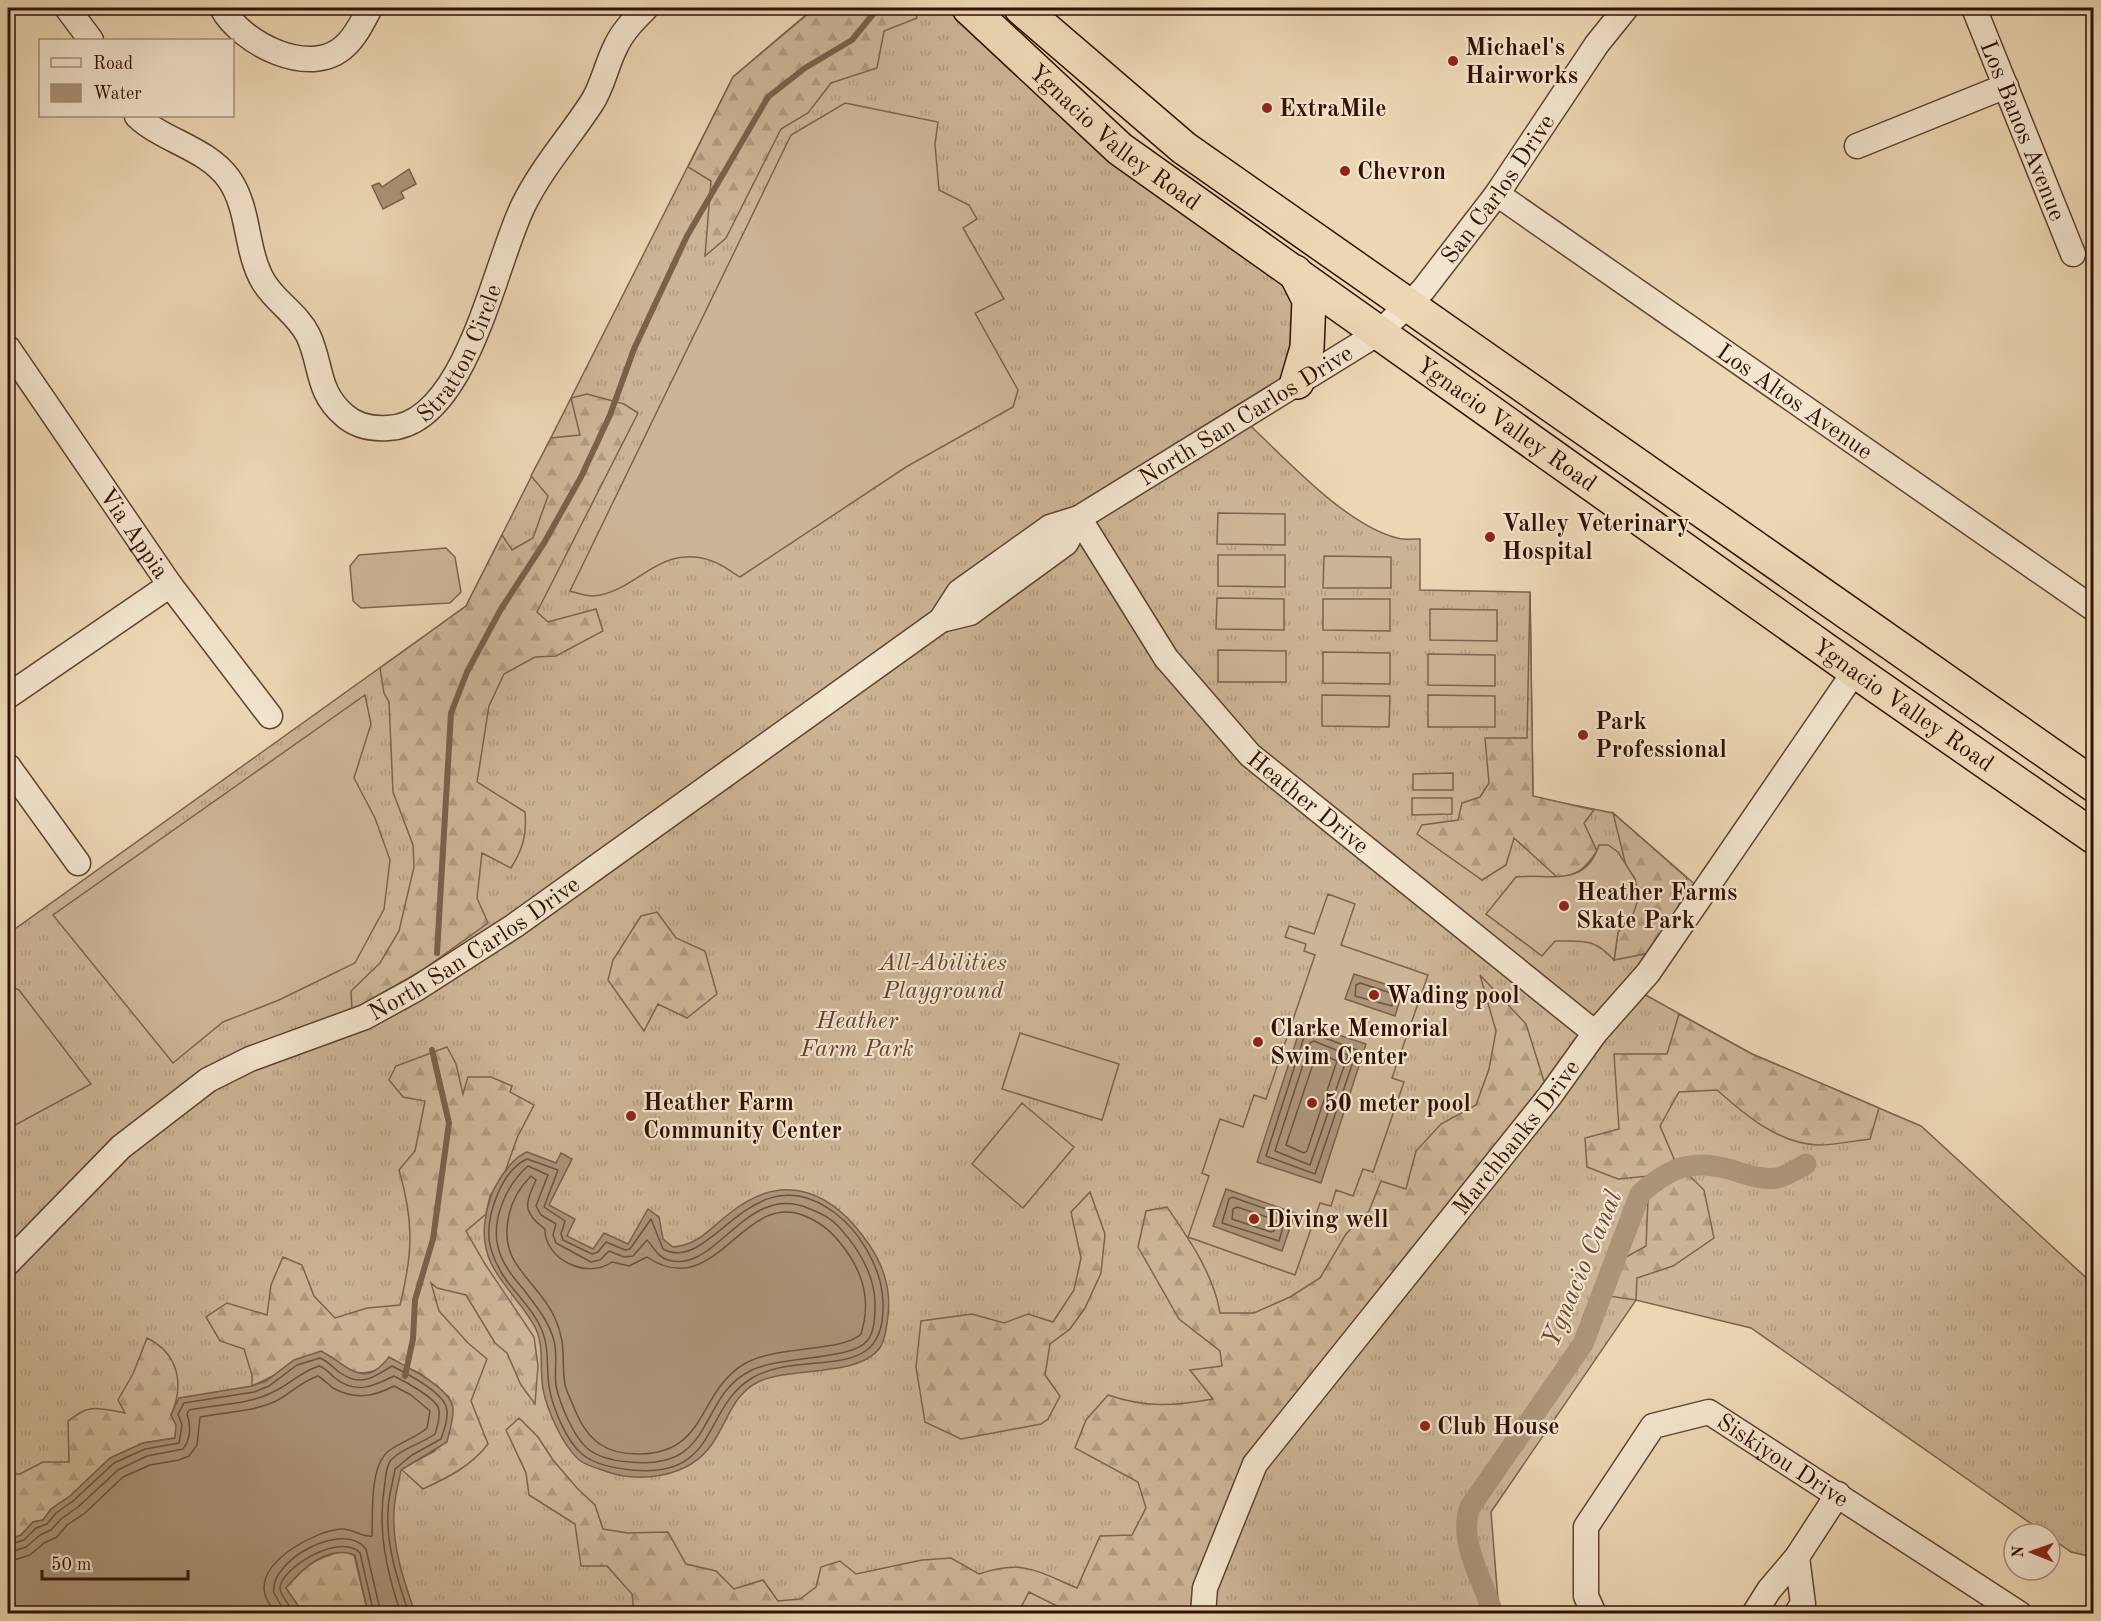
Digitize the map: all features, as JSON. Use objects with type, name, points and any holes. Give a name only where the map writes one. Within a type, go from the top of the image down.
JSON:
[{"type":"highway","name":"Ygnacio Valley Road","points":[[969,8],[1120,148],[1855,671],[2094,837]]},
{"type":"highway","points":[[984,8],[1051,67],[1062,66],[1075,56]]},
{"type":"highway","name":"Ygnacio Valley Road","points":[[1021,8],[1184,148],[1406,306],[2094,785]]},
{"type":"highway","points":[[1295,272],[1309,300],[1306,348],[1297,382]]},
{"type":"street","points":[[67,8],[90,39]]},
{"type":"street","points":[[222,8],[229,21],[261,46],[292,56],[317,59],[344,47],[370,8]]},
{"type":"street","name":"Stratton Circle","points":[[138,117],[147,125],[204,156],[228,177],[243,209],[263,281],[298,319],[309,337],[323,387],[339,410],[359,424],[375,429],[408,425],[432,408],[462,366],[513,226],[524,203],[544,169],[592,102],[615,47],[629,24],[646,8]]},
{"type":"street","name":"San Carlos Drive","points":[[1406,306],[1423,290],[1497,194],[1602,37],[1626,8]]},
{"type":"street","name":"Los Banos Avenue","points":[[1974,8],[2073,254]]},
{"type":"street","points":[[1857,146],[2006,86]]},
{"type":"street","name":"Los Altos Avenue","points":[[1497,194],[2094,609]]},
{"type":"street","name":"North San Carlos Drive","points":[[8,1263],[121,1147],[208,1080],[250,1059],[365,1017],[416,989],[514,926],[941,620],[959,592],[1050,527],[1079,518],[1380,332],[1406,306]]},
{"type":"street","name":"Via Appia","points":[[8,348],[170,585],[8,696]]},
{"type":"street","name":"Heather Drive","points":[[1079,518],[1166,658],[1250,755],[1595,1033]]},
{"type":"street","points":[[170,585],[270,716]]},
{"type":"street","name":"Marchbanks Drive","points":[[1203,1614],[1205,1588],[1256,1464],[1550,1097],[1595,1033],[1648,973],[1855,671]]},
{"type":"street","points":[[8,766],[78,863]]},
{"type":"street","name":"Siskiyou Drive","points":[[1594,1614],[1586,1596],[1586,1527],[1653,1426],[1709,1412],[1838,1494],[1988,1605],[2020,1614]]},
{"type":"street","points":[[1754,1614],[1769,1590],[1797,1557],[1838,1494]]},
{"type":"street","points":[[1797,1557],[1803,1604],[1797,1614]]},
{"type":"green space","name":"Heather Farm Park","points":[[814,8],[969,8],[1295,272],[1297,382],[1241,417],[1314,486],[1356,519],[1397,538],[1420,539],[1420,590],[1530,592],[1533,797],[1613,813],[1705,893],[1633,988],[1752,1054],[1921,1126],[2093,1284],[2093,1557],[2071,1552],[2062,1546],[2062,1522],[2029,1522],[1751,1328],[1636,1300],[1491,1512],[1499,1613],[8,1613],[8,934],[466,606],[733,77]]},
{"type":"green space","points":[[815,8],[915,8],[917,18],[884,31],[877,68],[831,83],[808,113],[781,129],[726,238],[705,256],[711,181],[688,167],[733,77]]},
{"type":"green space","points":[[845,103],[938,122],[935,144],[939,190],[969,205],[977,219],[963,228],[1004,299],[975,313],[1018,390],[1013,407],[906,467],[740,577],[712,561],[694,557],[677,558],[663,563],[609,593],[593,596],[570,591],[791,135]]},
{"type":"green space","points":[[587,394],[624,404],[638,413],[537,612],[548,622],[596,609],[603,631],[556,656],[535,657],[504,674],[489,706],[477,782],[525,812],[525,834],[519,854],[511,868],[482,853],[477,898],[488,923],[421,971],[352,1010],[351,991],[380,963],[399,931],[414,867],[413,845],[393,792],[389,702],[384,693],[380,668],[466,606],[502,535],[512,550],[533,538],[548,496],[531,476],[551,438],[580,435],[571,398]]},
{"type":"green space","points":[[1218,513],[1285,514],[1285,545],[1217,544]]},
{"type":"green space","points":[[446,548],[455,557],[461,592],[450,603],[361,608],[353,601],[350,566],[359,555]]},
{"type":"green space","points":[[1218,555],[1285,555],[1285,587],[1218,586]]},
{"type":"green space","points":[[1324,556],[1391,557],[1391,588],[1323,588]]},
{"type":"green space","points":[[1530,592],[1533,796],[1594,810],[1584,823],[1597,851],[1580,870],[1570,875],[1557,877],[1514,838],[1506,865],[1482,880],[1417,834],[1422,825],[1458,820],[1462,803],[1480,797],[1489,783],[1485,738],[1527,738]]},
{"type":"green space","points":[[1217,598],[1284,599],[1284,630],[1216,629]]},
{"type":"green space","points":[[1323,599],[1390,599],[1390,631],[1323,630]]},
{"type":"green space","points":[[1430,609],[1497,610],[1497,641],[1430,640]]},
{"type":"green space","points":[[1218,650],[1286,651],[1286,682],[1218,682]]},
{"type":"green space","points":[[1323,652],[1390,653],[1390,684],[1323,683]]},
{"type":"green space","points":[[1428,654],[1495,655],[1495,686],[1428,685]]},
{"type":"green space","points":[[365,695],[371,724],[354,778],[375,818],[390,860],[384,909],[355,963],[279,1000],[223,1022],[173,1063],[53,915]]},
{"type":"green space","points":[[1322,695],[1390,696],[1389,727],[1322,726]]},
{"type":"green space","points":[[1428,695],[1495,696],[1495,727],[1428,727]]},
{"type":"green space","points":[[1453,773],[1453,790],[1413,790],[1413,774]]},
{"type":"green space","points":[[1412,798],[1452,798],[1452,814],[1412,815]]},
{"type":"green space","points":[[1613,813],[1687,878],[1665,950],[1614,960],[1618,932],[1632,917],[1635,879],[1626,866]]},
{"type":"green space","name":"Heather Farms Skate Park","points":[[1599,845],[1608,845],[1618,852],[1635,879],[1639,897],[1632,917],[1618,932],[1614,960],[1594,944],[1581,941],[1555,941],[1542,956],[1486,914],[1516,877],[1553,877],[1575,873],[1585,868],[1593,859]]},
{"type":"green space","points":[[1328,894],[1355,904],[1341,945],[1428,975],[1392,1078],[1404,1082],[1373,1172],[1363,1169],[1353,1196],[1336,1190],[1331,1206],[1320,1203],[1295,1275],[1188,1237],[1209,1176],[1202,1173],[1220,1119],[1243,1127],[1254,1095],[1266,1099],[1315,955],[1304,951],[1306,944],[1285,937],[1289,926],[1314,934]]},
{"type":"green space","points":[[657,912],[676,938],[705,951],[717,994],[687,1018],[658,1004],[644,1031],[608,980],[613,960],[641,916]]},
{"type":"green space","points":[[1480,975],[1526,1024],[1549,1097],[1256,1464],[1203,1613],[1071,1613],[1029,1592],[1018,1613],[634,1613],[632,1594],[607,1566],[581,1566],[575,1524],[529,1495],[526,1473],[506,1430],[519,1418],[538,1437],[553,1460],[577,1488],[595,1505],[603,1529],[628,1533],[668,1532],[686,1564],[716,1571],[734,1589],[763,1580],[778,1601],[800,1599],[816,1587],[821,1567],[840,1561],[856,1574],[922,1560],[951,1558],[979,1574],[1007,1567],[1018,1567],[1040,1572],[1077,1588],[1100,1536],[1132,1535],[1146,1508],[1138,1482],[1075,1448],[1086,1420],[1108,1395],[1147,1404],[1185,1403],[1213,1399],[1190,1370],[1222,1366],[1220,1351],[1179,1319],[1138,1247],[1146,1211],[1167,1207],[1206,1271],[1220,1313],[1254,1313],[1290,1297],[1320,1278],[1346,1234],[1369,1211],[1381,1181],[1406,1189],[1416,1151],[1441,1124],[1476,1105],[1489,1069],[1496,1031]]},
{"type":"green space","points":[[8,986],[19,990],[91,1084],[8,1129]]},
{"type":"green space","points":[[1679,1014],[1752,1054],[1879,1108],[1870,1139],[1824,1145],[1804,1143],[1763,1126],[1717,1090],[1679,1092],[1660,1126],[1675,1161],[1704,1190],[1714,1238],[1673,1266],[1637,1278],[1636,1300],[1594,1294],[1601,1271],[1646,1246],[1649,1176],[1618,1179],[1587,1167],[1585,1138],[1619,1129],[1614,1054],[1667,1054]]},
{"type":"green space","points":[[1020,1033],[1119,1064],[1102,1120],[1002,1089]]},
{"type":"green space","points":[[447,1047],[456,1064],[463,1094],[468,1077],[491,1077],[512,1086],[510,1092],[534,1105],[517,1138],[505,1172],[490,1196],[486,1214],[466,1231],[485,1264],[534,1337],[538,1366],[535,1404],[521,1385],[507,1353],[495,1343],[466,1295],[437,1288],[431,1283],[439,1311],[468,1343],[487,1359],[471,1401],[488,1444],[474,1459],[459,1470],[423,1489],[401,1469],[435,1451],[449,1397],[429,1380],[418,1372],[406,1368],[384,1368],[361,1373],[343,1366],[332,1357],[279,1373],[252,1386],[252,1375],[244,1349],[220,1341],[206,1317],[227,1303],[267,1315],[271,1285],[283,1257],[302,1265],[314,1296],[335,1318],[367,1308],[400,1305],[410,1237],[407,1206],[399,1170],[415,1151],[425,1101],[403,1097],[389,1080],[396,1066]]},
{"type":"green space","points":[[1022,1103],[1074,1147],[1023,1208],[972,1164]]},
{"type":"green space","points":[[1090,1192],[1105,1234],[1101,1273],[1085,1308],[1070,1329],[1050,1344],[1045,1375],[1060,1396],[1048,1419],[1041,1424],[961,1439],[925,1422],[916,1367],[921,1321],[972,1314],[1004,1323],[1028,1314],[1053,1322],[1074,1290],[1081,1258],[1071,1212]]},
{"type":"green space","points":[[147,1338],[166,1352],[176,1370],[178,1392],[171,1415],[176,1425],[175,1438],[143,1443],[111,1458],[70,1496],[51,1509],[43,1520],[33,1522],[21,1535],[8,1540],[8,1474],[20,1474],[43,1462],[69,1462],[68,1421],[82,1411],[95,1408],[125,1413],[118,1400],[133,1374]]},
{"type":"green space","points":[[343,1551],[354,1555],[368,1613],[303,1613],[286,1588],[311,1564]]},
{"type":"water","points":[[409,169],[416,184],[401,192],[404,198],[383,209],[372,186],[379,183],[382,187]]},
{"type":"water","name":"Wading pool","points":[[1354,974],[1403,990],[1395,1016],[1345,999]]},
{"type":"water","name":"50 meter pool","points":[[1302,1023],[1366,1044],[1321,1183],[1257,1162]]},
{"type":"water","points":[[527,1152],[556,1163],[561,1153],[572,1159],[549,1205],[575,1219],[567,1236],[593,1249],[604,1233],[628,1244],[648,1209],[659,1217],[663,1239],[673,1247],[690,1243],[750,1200],[770,1192],[789,1190],[807,1193],[824,1200],[856,1227],[883,1270],[889,1306],[886,1331],[881,1346],[871,1356],[858,1363],[772,1377],[758,1382],[742,1394],[712,1444],[702,1455],[677,1471],[647,1477],[631,1477],[583,1463],[566,1445],[548,1407],[542,1381],[540,1342],[535,1327],[492,1266],[484,1238],[485,1221],[493,1191],[510,1165]]},
{"type":"water","name":"Diving well","points":[[1226,1189],[1295,1213],[1282,1251],[1213,1226]]},
{"type":"water","points":[[321,1351],[355,1372],[363,1374],[380,1367],[389,1357],[437,1386],[451,1401],[453,1417],[447,1442],[401,1470],[394,1507],[397,1551],[415,1613],[368,1613],[355,1555],[334,1553],[316,1560],[286,1588],[303,1613],[8,1613],[8,1540],[21,1535],[33,1522],[43,1520],[51,1509],[70,1496],[110,1458],[143,1443],[175,1438],[176,1425],[171,1415],[179,1398],[252,1386],[266,1381],[294,1360]]},
{"type":"waterway","points":[[437,953],[451,713],[467,672],[501,609],[544,543],[581,477],[610,415],[634,349],[687,236],[768,97],[805,68],[852,40],[878,8]]},
{"type":"waterway","points":[[405,1376],[413,1339],[415,1300],[433,1239],[449,1123],[432,1050]]},
{"type":"waterway","name":"Ygnacio Canal","points":[[1493,1614],[1469,1547],[1467,1520],[1470,1507],[1583,1344],[1640,1194],[1672,1171],[1694,1165],[1718,1166],[1754,1177],[1777,1178],[1806,1164]]},
{"type":"place","name":"Michael's Hairworks","points":[[1453,61]]},
{"type":"place","name":"ExtraMile","points":[[1267,108]]},
{"type":"place","name":"Chevron","points":[[1345,171]]},
{"type":"place","name":"Valley Veterinary Hospital","points":[[1490,537]]},
{"type":"place","name":"Park Professional","points":[[1583,735]]},
{"type":"place","name":"Heather Farms Skate Park","points":[[1564,906]]},
{"type":"place","name":"Wading pool","points":[[1374,995]]},
{"type":"place","name":"Clarke Memorial Swim Center","points":[[1258,1042]]},
{"type":"place","name":"50 meter pool","points":[[1312,1103]]},
{"type":"place","name":"Heather Farm Community Center","points":[[631,1116]]},
{"type":"place","name":"Diving well","points":[[1254,1219]]},
{"type":"place","name":"Club House","points":[[1425,1426]]},
{"type":"park label","name":"All-Abilities Playground","points":[[943,976]]}]
